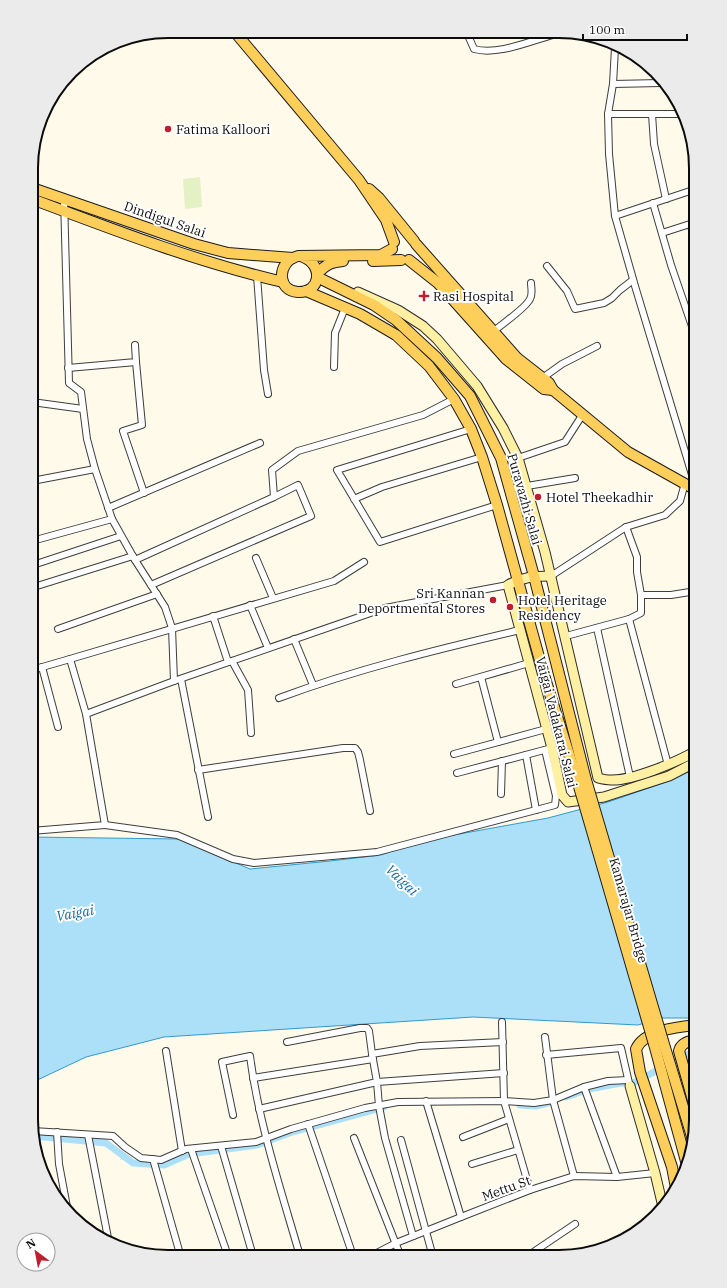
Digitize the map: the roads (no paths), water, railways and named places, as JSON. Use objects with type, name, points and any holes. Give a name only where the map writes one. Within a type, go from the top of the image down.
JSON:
[{"type":"main road","points":[[240,38],[359,180],[386,220],[395,256],[405,260],[438,283],[506,359],[539,380],[549,383],[553,390],[628,452],[689,485]]},
{"type":"main road","points":[[359,180],[379,198],[415,243],[517,358],[539,380]]},
{"type":"main road","name":"Dindigul Salai","points":[[38,190],[201,246],[228,253],[293,258]]},
{"type":"main road","name":"Dindigul Salai","points":[[38,201],[193,257],[283,282]]},
{"type":"main road","points":[[406,236],[415,243],[416,252],[414,255],[405,260],[332,262],[325,265],[318,275],[314,286],[306,291],[300,292],[290,290],[283,282],[282,270],[284,265],[293,258],[381,254],[393,246],[399,238],[406,236]]},
{"type":"main road","points":[[304,257],[313,262],[318,275]]},
{"type":"main road","name":"Puravazhi Salai","points":[[318,275],[341,289],[374,305],[396,320],[437,358],[470,396],[501,458],[534,576],[582,782]]},
{"type":"main road","name":"Vaigai Vadakarai Salai","points":[[341,289],[344,286],[398,310],[423,326],[437,339],[477,386],[504,428],[518,458],[545,552],[566,636],[598,778],[611,780],[630,777],[668,765],[689,754]]},
{"type":"main road","points":[[306,291],[360,314],[396,336],[429,366],[454,399],[471,430],[482,457],[498,505],[513,582],[582,782]]},
{"type":"main road","points":[[513,582],[534,576],[551,576]]},
{"type":"main road","name":"Vaigai Vadakarai Salai","points":[[513,582],[520,630],[546,729],[548,749],[562,795],[568,802],[604,797],[669,776],[689,766]]},
{"type":"main road","name":"Kamarajar Bridge","points":[[582,782],[666,1066]]},
{"type":"main road","points":[[674,1180],[672,1167],[640,1072],[636,1049],[643,1039],[671,1029],[689,1025]]},
{"type":"main road","points":[[689,1042],[682,1044],[680,1047],[680,1060],[689,1089]]},
{"type":"main road","points":[[666,1066],[689,1129]]},
{"type":"main road","points":[[666,1066],[684,1152]]},
{"type":"main road","points":[[629,1082],[661,1200]]},
{"type":"street","points":[[468,38],[474,48],[483,51],[506,48],[542,38]]},
{"type":"street","points":[[614,50],[613,84],[608,114],[609,154],[615,216],[689,466]]},
{"type":"street","points":[[613,84],[658,83]]},
{"type":"street","points":[[608,114],[677,114]]},
{"type":"street","points":[[652,114],[654,144],[666,199]]},
{"type":"street","points":[[615,216],[689,191]]},
{"type":"street","points":[[64,198],[69,383],[81,392],[87,439],[112,519],[134,558],[165,607],[172,628],[174,681]]},
{"type":"street","points":[[653,203],[671,265],[689,318]]},
{"type":"street","points":[[662,233],[689,224]]},
{"type":"street","points":[[547,266],[566,291],[575,309],[604,303],[633,280]]},
{"type":"street","points":[[257,276],[264,370],[268,394]]},
{"type":"street","points":[[494,331],[530,300],[532,294],[531,283]]},
{"type":"street","points":[[334,367],[336,332],[345,308]]},
{"type":"street","points":[[134,346],[142,425],[123,431],[144,492]]},
{"type":"street","points":[[539,380],[562,364],[598,346]]},
{"type":"street","points":[[68,368],[136,362]]},
{"type":"street","points":[[274,497],[272,470],[298,451],[423,415],[454,399]]},
{"type":"street","points":[[38,403],[83,409]]},
{"type":"street","points":[[518,458],[565,442],[583,414]]},
{"type":"street","points":[[471,430],[337,470],[380,542],[498,505]]},
{"type":"street","points":[[108,508],[260,443]]},
{"type":"street","points":[[354,499],[382,488],[482,457]]},
{"type":"street","points":[[38,480],[96,469]]},
{"type":"street","points":[[509,489],[575,478]]},
{"type":"street","points":[[551,576],[626,527],[665,515],[680,501],[685,483]]},
{"type":"street","points":[[38,586],[134,558],[274,497],[298,485],[311,516],[151,585]]},
{"type":"street","points":[[38,539],[112,519]]},
{"type":"street","points":[[566,636],[629,619],[641,612],[642,595],[637,572],[637,557],[626,527]]},
{"type":"street","points":[[38,563],[121,536]]},
{"type":"street","points":[[256,558],[273,598]]},
{"type":"street","points":[[38,668],[334,581],[364,562]]},
{"type":"street","points":[[86,714],[174,681],[384,608],[513,582]]},
{"type":"street","points":[[642,595],[671,595],[689,592]]},
{"type":"street","points":[[58,629],[156,594]]},
{"type":"street","points":[[250,605],[268,648]]},
{"type":"street","points":[[212,616],[230,662],[248,690],[251,733]]},
{"type":"street","points":[[629,619],[668,765]]},
{"type":"street","points":[[597,628],[630,777]]},
{"type":"street","points":[[279,698],[313,685],[417,655],[520,630]]},
{"type":"street","points":[[294,640],[313,685]]},
{"type":"street","points":[[70,659],[86,714],[105,826]]},
{"type":"street","points":[[456,684],[529,663]]},
{"type":"street","points":[[42,667],[58,727]]},
{"type":"street","points":[[481,677],[498,742]]},
{"type":"street","points":[[181,679],[208,817]]},
{"type":"street","points":[[454,754],[546,729]]},
{"type":"street","points":[[198,770],[343,748],[355,748],[358,752],[360,760],[370,811]]},
{"type":"street","points":[[38,831],[105,826],[177,835],[234,859],[254,863],[377,852],[555,805],[556,796],[548,749],[457,773]]},
{"type":"street","points":[[526,755],[536,810]]},
{"type":"street","points":[[501,794],[502,761]]},
{"type":"street","points":[[502,1022],[505,1103],[530,1190]]},
{"type":"street","points":[[286,1042],[360,1028],[367,1028],[369,1031],[385,1138],[413,1236]]},
{"type":"street","points":[[545,1037],[546,1055],[554,1102],[574,1176]]},
{"type":"street","points":[[253,1078],[420,1046],[503,1042]]},
{"type":"street","points":[[39,1132],[57,1136],[89,1139],[113,1136],[125,1147],[141,1158],[161,1160],[182,1151],[192,1152],[266,1141],[309,1126],[398,1102],[554,1102],[608,1081],[629,1082],[621,1048],[546,1055]]},
{"type":"street","points":[[166,1051],[182,1151]]},
{"type":"street","points":[[233,1115],[222,1062],[250,1056],[266,1141],[298,1250]]},
{"type":"street","points":[[259,1109],[377,1082],[504,1073]]},
{"type":"street","points":[[585,1089],[617,1177]]},
{"type":"street","points":[[426,1103],[460,1217]]},
{"type":"street","points":[[462,1136],[509,1119]]},
{"type":"street","points":[[309,1126],[351,1250]]},
{"type":"street","points":[[57,1136],[59,1164],[66,1200]]},
{"type":"street","points":[[354,1138],[399,1250]]},
{"type":"street","points":[[89,1139],[107,1235]]},
{"type":"street","points":[[401,1140],[431,1250]]},
{"type":"street","points":[[221,1148],[251,1250]]},
{"type":"street","points":[[472,1164],[518,1150]]},
{"type":"street","points":[[192,1152],[226,1250]]},
{"type":"street","points":[[153,1160],[179,1250]]},
{"type":"street","name":"Mettu St","points":[[383,1250],[460,1217],[530,1190],[574,1176],[617,1177],[655,1173]]},
{"type":"street","points":[[536,1250],[575,1224]]},
{"type":"water","name":"Vaigai","points":[[689,771],[689,1018],[661,1018],[638,1025],[473,1017],[164,1037],[86,1057],[38,1080],[38,837],[179,839],[250,869],[381,855],[426,840],[548,818],[608,802],[669,781]]},
{"type":"waterway","points":[[566,1097],[589,1089],[621,1083],[633,1083],[689,1054]]},
{"type":"waterway","points":[[520,1105],[536,1106],[551,1102]]},
{"type":"waterway","points":[[39,1136],[106,1143],[133,1163],[164,1165],[189,1154],[257,1145],[292,1132],[384,1107]]},
{"type":"place","name":"Fatima Kalloori","points":[[168,129]]},
{"type":"place","name":"Rasi Hospital","points":[[424,296]]},
{"type":"place","name":"Hotel Theekadhir","points":[[538,497]]},
{"type":"place","name":"Sri Kannan Deportmental Stores","points":[[493,600]]},
{"type":"place","name":"Hotel Heritage Residency","points":[[510,607]]}]
